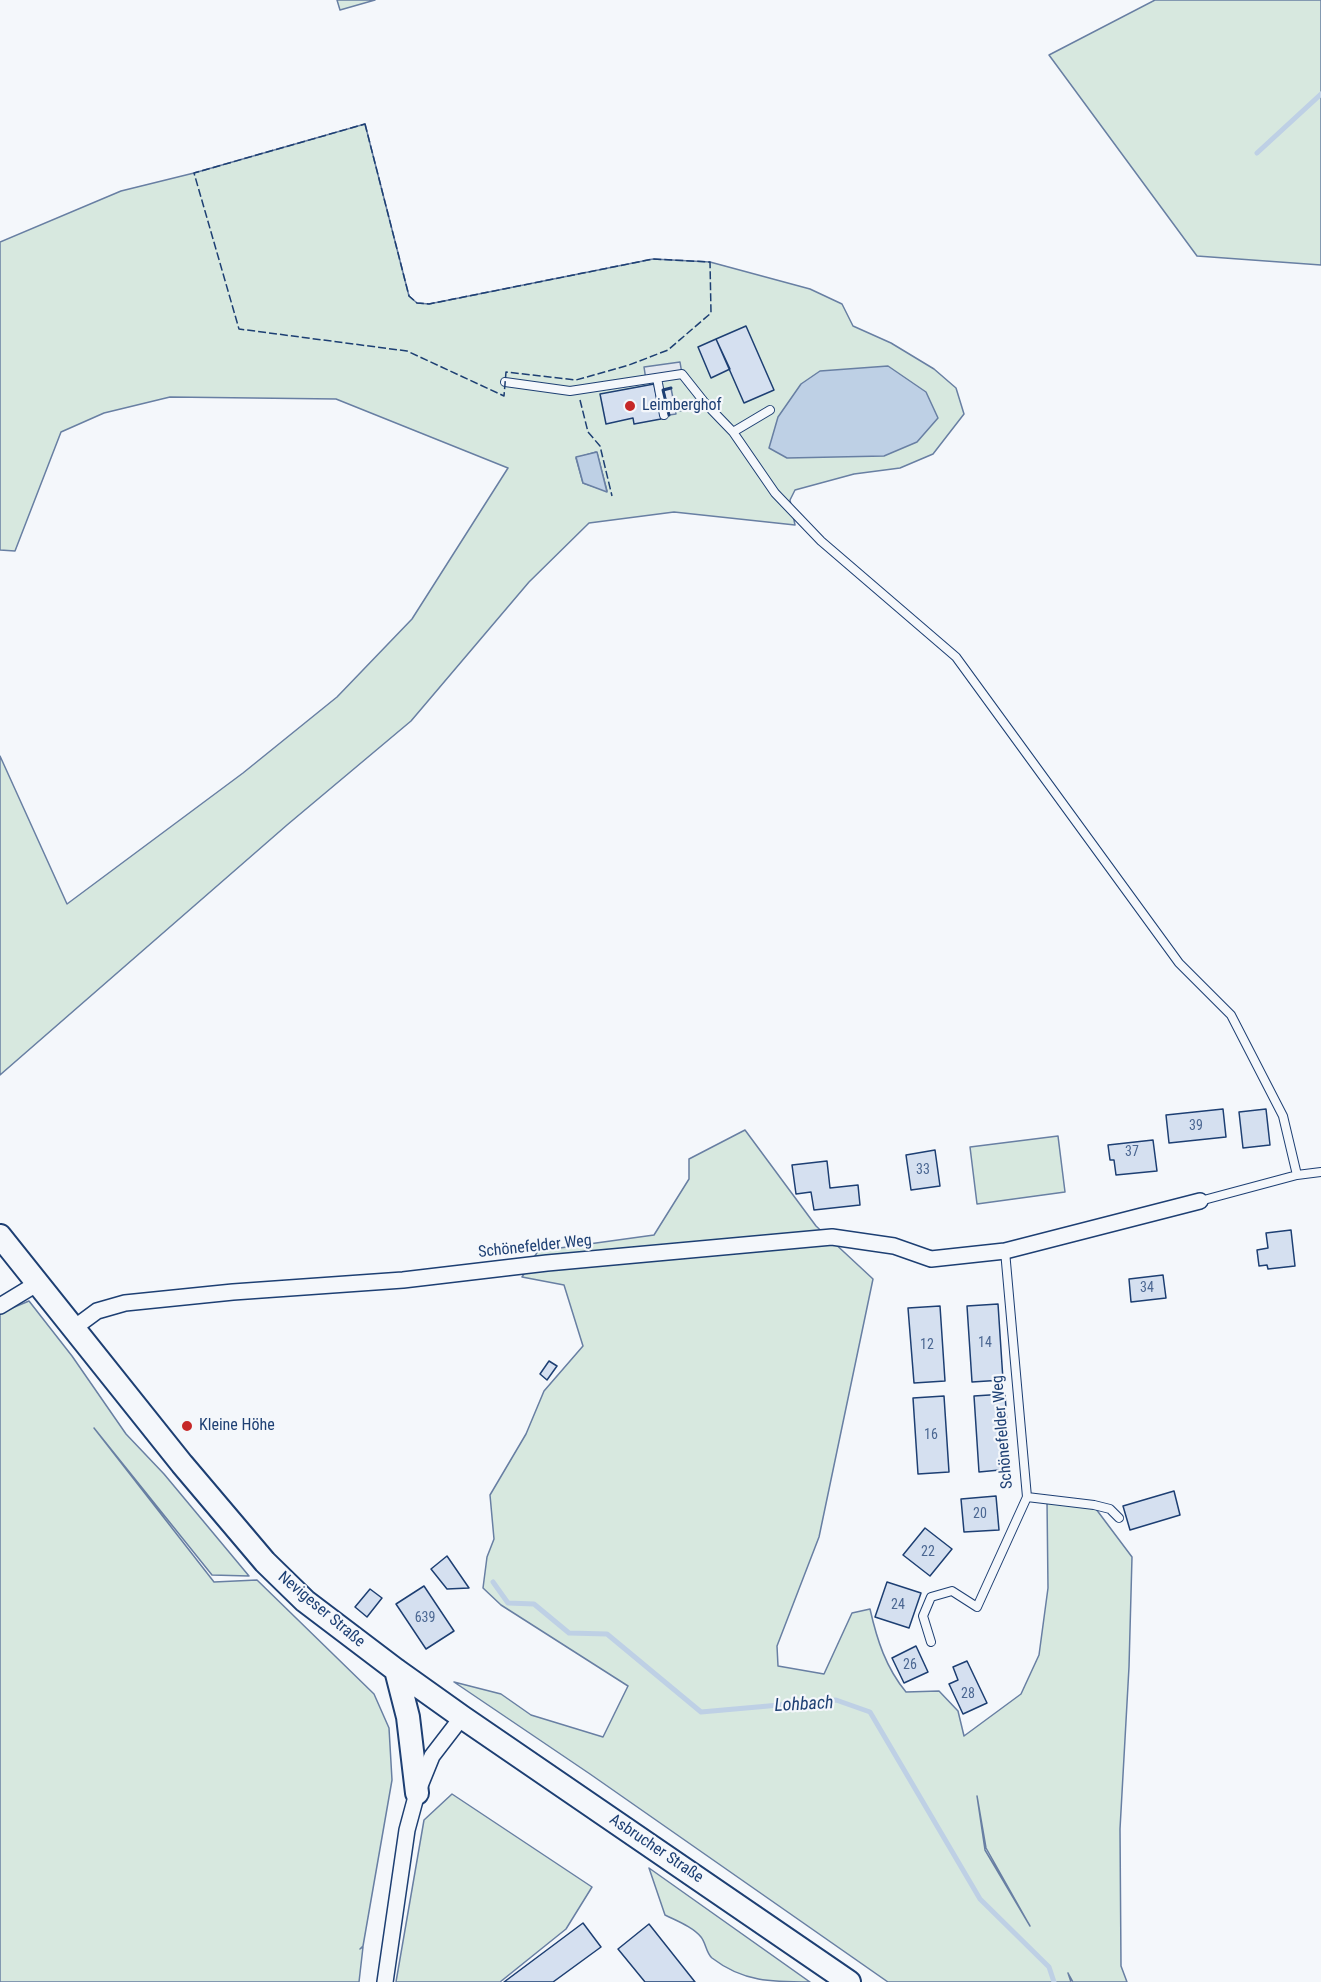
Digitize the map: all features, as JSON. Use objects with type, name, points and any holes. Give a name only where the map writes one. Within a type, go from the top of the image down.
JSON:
[{"type":"main road","name":"Nevigeser Straße","points":[[0,1236],[182,1464],[265,1562],[305,1601],[462,1717]]},
{"type":"main road","points":[[396,1670],[408,1716],[417,1793]]},
{"type":"main road","name":"Asbrucher Straße","points":[[462,1717],[849,1982]]},
{"type":"street","name":"Schönefelder Weg","points":[[74,1328],[97,1311],[125,1303],[233,1292],[403,1280],[547,1263],[832,1237],[894,1246],[931,1259],[1005,1251],[1200,1201]]},
{"type":"street","points":[[0,1306],[38,1283]]},
{"type":"street","points":[[385,1982],[407,1830],[417,1793],[432,1756],[462,1717]]},
{"type":"lane","points":[[505,382],[570,391],[682,374],[705,403],[733,432],[775,493],[821,541],[956,657],[1179,963],[1231,1015],[1283,1116],[1297,1175]]},
{"type":"lane","points":[[657,378],[664,415]]},
{"type":"lane","points":[[675,407],[705,403]]},
{"type":"lane","points":[[733,432],[770,410]]},
{"type":"lane","name":"Schönefelder Weg","points":[[1200,1201],[1297,1175],[1321,1172]]},
{"type":"lane","name":"Schönefelder Weg","points":[[931,1642],[923,1616],[931,1597],[952,1592],[977,1607],[1027,1497],[1005,1251]]},
{"type":"lane","points":[[1027,1497],[1094,1504],[1110,1509],[1119,1518]]},
{"type":"shaded area","points":[[337,0],[375,0],[340,10]]},
{"type":"shaded area","points":[[1155,0],[1321,0],[1321,265],[1197,256],[1049,55]]},
{"type":"shaded area","points":[[365,124],[409,296],[417,303],[429,304],[653,259],[710,262],[810,289],[842,304],[853,326],[891,343],[934,369],[956,388],[964,414],[933,454],[900,468],[854,474],[795,490],[790,500],[795,525],[674,512],[589,523],[529,582],[411,721],[287,825],[0,1075],[0,756],[67,904],[243,773],[337,697],[412,619],[508,468],[336,399],[170,397],[104,413],[61,432],[15,551],[0,550],[0,242],[121,191],[194,173]],"holes":[[[597,453],[607,491],[583,483],[576,458]]]},
{"type":"shaded area","points":[[680,362],[682,374],[646,380],[644,367]]},
{"type":"shaded area","points":[[671,388],[676,414],[669,415],[663,390]]},
{"type":"shaded area","points":[[745,1130],[816,1226],[873,1279],[819,1537],[777,1646],[778,1666],[824,1674],[852,1613],[870,1609],[883,1653],[899,1683],[906,1692],[939,1691],[958,1711],[964,1736],[1021,1694],[1039,1655],[1048,1588],[1047,1501],[1096,1509],[1132,1557],[1129,1667],[1120,1829],[1121,1966],[1127,1982],[1073,1982],[1068,1973],[1071,1982],[888,1982],[454,1682],[501,1694],[531,1715],[603,1737],[628,1686],[501,1605],[483,1588],[487,1557],[494,1539],[490,1495],[526,1434],[544,1391],[583,1346],[564,1285],[522,1277],[538,1251],[654,1235],[689,1179],[689,1159]],"holes":[[[977,1796],[986,1848],[1030,1926],[985,1850]]]},
{"type":"shaded area","points":[[1058,1136],[1065,1192],[977,1204],[970,1147]]},
{"type":"shaded area","points":[[29,1301],[72,1356],[126,1434],[164,1474],[249,1576],[212,1575],[94,1428],[214,1582],[257,1580],[374,1694],[389,1728],[392,1780],[363,1946],[360,1949],[363,1947],[359,1982],[0,1982],[0,1313]]},
{"type":"shaded area","points":[[452,1794],[592,1887],[566,1929],[500,1982],[396,1982],[424,1820]]},
{"type":"shaded area","points":[[649,1868],[810,1982],[758,1979],[735,1972],[712,1958],[698,1933],[665,1915]]},
{"type":"water","points":[[888,366],[926,392],[938,418],[917,442],[884,456],[787,458],[769,448],[778,417],[801,384],[820,371]]},
{"type":"water","points":[[597,452],[607,492],[583,483],[576,457]]},
{"type":"building","points":[[746,326],[774,390],[744,403],[716,339]]},
{"type":"building","points":[[716,339],[730,369],[711,378],[698,347]]},
{"type":"building","name":"Leimberghof","points":[[654,384],[661,419],[634,424],[633,418],[606,424],[600,394]]},
{"type":"building","points":[[1223,1109],[1226,1137],[1169,1143],[1166,1115]]},
{"type":"building","points":[[1266,1109],[1270,1145],[1243,1148],[1239,1112]]},
{"type":"building","points":[[1153,1140],[1157,1171],[1116,1175],[1114,1160],[1110,1160],[1108,1145]]},
{"type":"building","points":[[935,1150],[940,1186],[911,1190],[906,1155]]},
{"type":"building","points":[[827,1161],[830,1188],[858,1185],[860,1205],[814,1210],[811,1192],[796,1194],[792,1165]]},
{"type":"building","points":[[1291,1230],[1295,1266],[1268,1269],[1267,1265],[1259,1266],[1257,1250],[1268,1248],[1266,1233]]},
{"type":"building","points":[[1163,1275],[1166,1298],[1131,1302],[1129,1279]]},
{"type":"building","points":[[998,1304],[1003,1380],[972,1382],[967,1306]]},
{"type":"building","points":[[940,1306],[945,1381],[914,1383],[908,1308]]},
{"type":"building","points":[[549,1361],[557,1366],[547,1380],[540,1374]]},
{"type":"building","points":[[1005,1394],[1010,1469],[979,1472],[974,1396]]},
{"type":"building","points":[[944,1396],[949,1472],[918,1474],[913,1398]]},
{"type":"building","points":[[1174,1491],[1180,1515],[1130,1530],[1123,1506]]},
{"type":"building","points":[[996,1496],[999,1530],[964,1532],[961,1499]]},
{"type":"building","points":[[925,1528],[952,1549],[930,1576],[903,1555]]},
{"type":"building","points":[[447,1556],[469,1588],[447,1589],[431,1569]]},
{"type":"building","points":[[887,1582],[921,1593],[909,1628],[875,1617]]},
{"type":"building","points":[[424,1586],[454,1631],[426,1649],[396,1604]]},
{"type":"building","points":[[370,1589],[382,1598],[367,1617],[355,1607]]},
{"type":"building","points":[[916,1646],[928,1672],[904,1683],[892,1658]]},
{"type":"building","points":[[967,1661],[987,1703],[963,1714],[949,1684],[958,1680],[953,1667]]},
{"type":"building","points":[[583,1923],[601,1947],[553,1982],[504,1982]]},
{"type":"building","points":[[649,1924],[695,1982],[645,1982],[618,1949]]},
{"type":"waterway","points":[[1257,153],[1321,94]]},
{"type":"waterway","name":"Lohbach","points":[[493,1582],[508,1603],[534,1604],[569,1633],[607,1634],[701,1712],[836,1700],[870,1712],[980,1899],[1049,1967],[1054,1982]]},
{"type":"fence","points":[[365,124],[409,296],[417,303],[429,304],[653,259],[710,262],[711,313],[668,350],[629,365],[576,380],[506,372],[504,396],[407,351],[239,329],[194,173],[365,124]]},
{"type":"fence","points":[[580,400],[588,432],[600,446],[612,496]]},
{"type":"wall","points":[[669,415],[663,390],[671,388]]},
{"type":"place","name":"Leimberghof","points":[[630,406]]},
{"type":"place","name":"Kleine Höhe","points":[[187,1426]]}]
